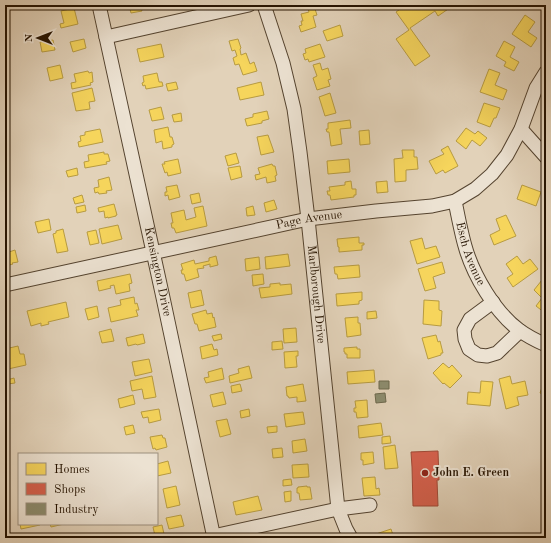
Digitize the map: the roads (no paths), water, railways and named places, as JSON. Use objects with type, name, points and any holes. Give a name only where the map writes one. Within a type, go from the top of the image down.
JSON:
[{"type":"street","name":"Kensington Drive","points":[[99,5],[154,253],[214,537]]},
{"type":"street","points":[[106,37],[249,5]]},
{"type":"street","name":"Marlborough Drive","points":[[264,5],[283,63],[294,109],[308,219],[338,509],[351,538]]},
{"type":"street","name":"Page Avenue","points":[[5,285],[308,219],[432,206],[455,201],[475,189],[492,174],[507,155],[521,129],[536,88],[546,72]]},
{"type":"street","points":[[521,129],[546,157]]},
{"type":"street","name":"Esch Avenue","points":[[455,201],[465,247],[476,276],[492,302],[505,318],[520,331],[546,345]]},
{"type":"street","points":[[492,302],[470,319],[464,330],[465,339],[469,349],[478,355],[487,356],[497,353],[520,331]]},
{"type":"street","points":[[214,537],[338,509],[370,505]]},
{"type":"place","name":"John E. Green","points":[[425,473]]}]
